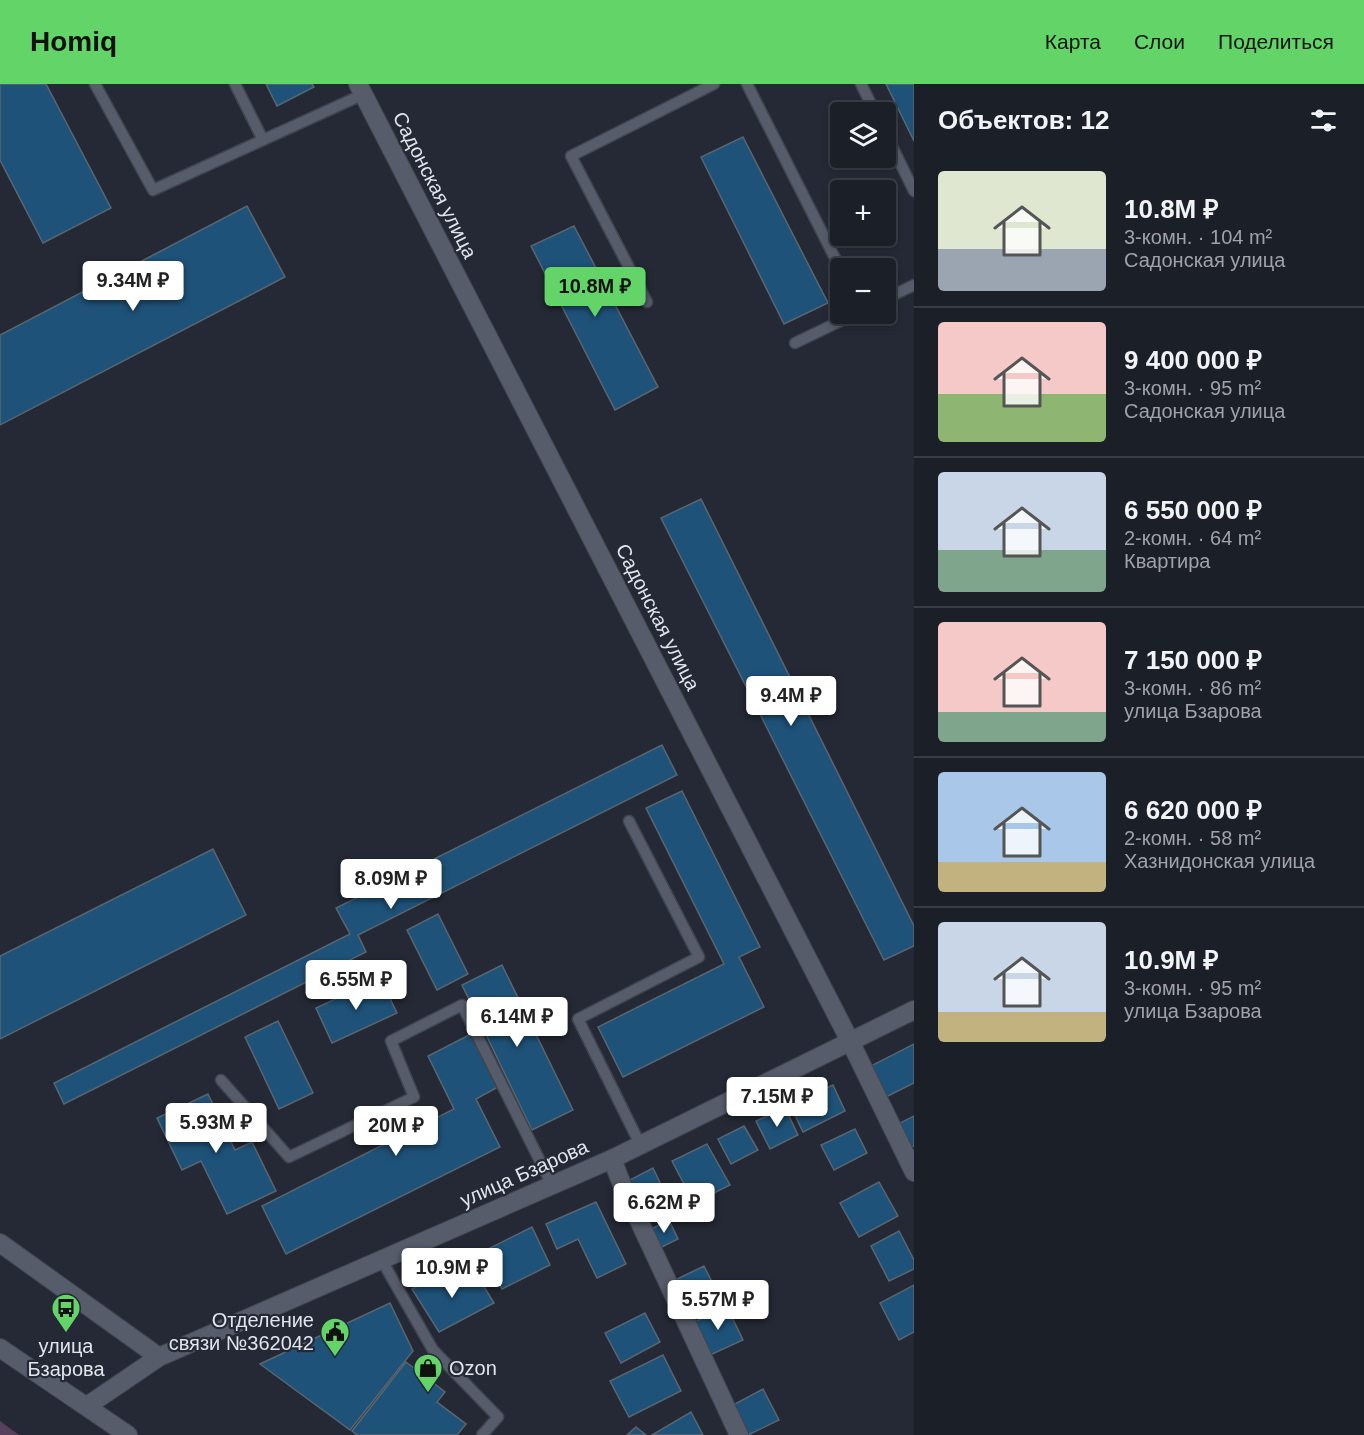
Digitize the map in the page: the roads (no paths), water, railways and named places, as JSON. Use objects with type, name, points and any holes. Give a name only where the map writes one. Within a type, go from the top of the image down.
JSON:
[{"type":"street","name":"Садонская улица","points":[[361,89],[850,1041],[914,1172]]},
{"type":"street","name":"улица Бзарова","points":[[87,1406],[159,1357],[612,1159],[914,1010]]},
{"type":"street","points":[[612,1159],[739,1435]]},
{"type":"street","points":[[0,1244],[159,1357]]},
{"type":"street","points":[[0,1348],[128,1435]]},
{"type":"lane","points":[[95,84],[153,190],[263,140],[361,89]]},
{"type":"lane","points":[[235,84],[263,140]]},
{"type":"lane","points":[[646,302],[571,156],[714,84]]},
{"type":"lane","points":[[747,84],[835,258]]},
{"type":"lane","points":[[861,84],[870,102]]},
{"type":"lane","points":[[896,154],[914,190]]},
{"type":"lane","points":[[896,294],[914,285]]},
{"type":"lane","points":[[795,343],[834,324]]},
{"type":"lane","points":[[629,821],[699,957],[578,1019],[640,1144]]},
{"type":"lane","points":[[221,1080],[289,1156],[414,1097],[391,1041],[462,1005],[552,1185]]},
{"type":"lane","points":[[381,1259],[433,1350],[498,1417],[482,1435]]},
{"type":"place","name":"улица Бзарова","points":[[66,1334]]},
{"type":"place","name":"Отделение связи №362042","points":[[335,1358]]},
{"type":"place","name":"Ozon","points":[[428,1394]]}]
